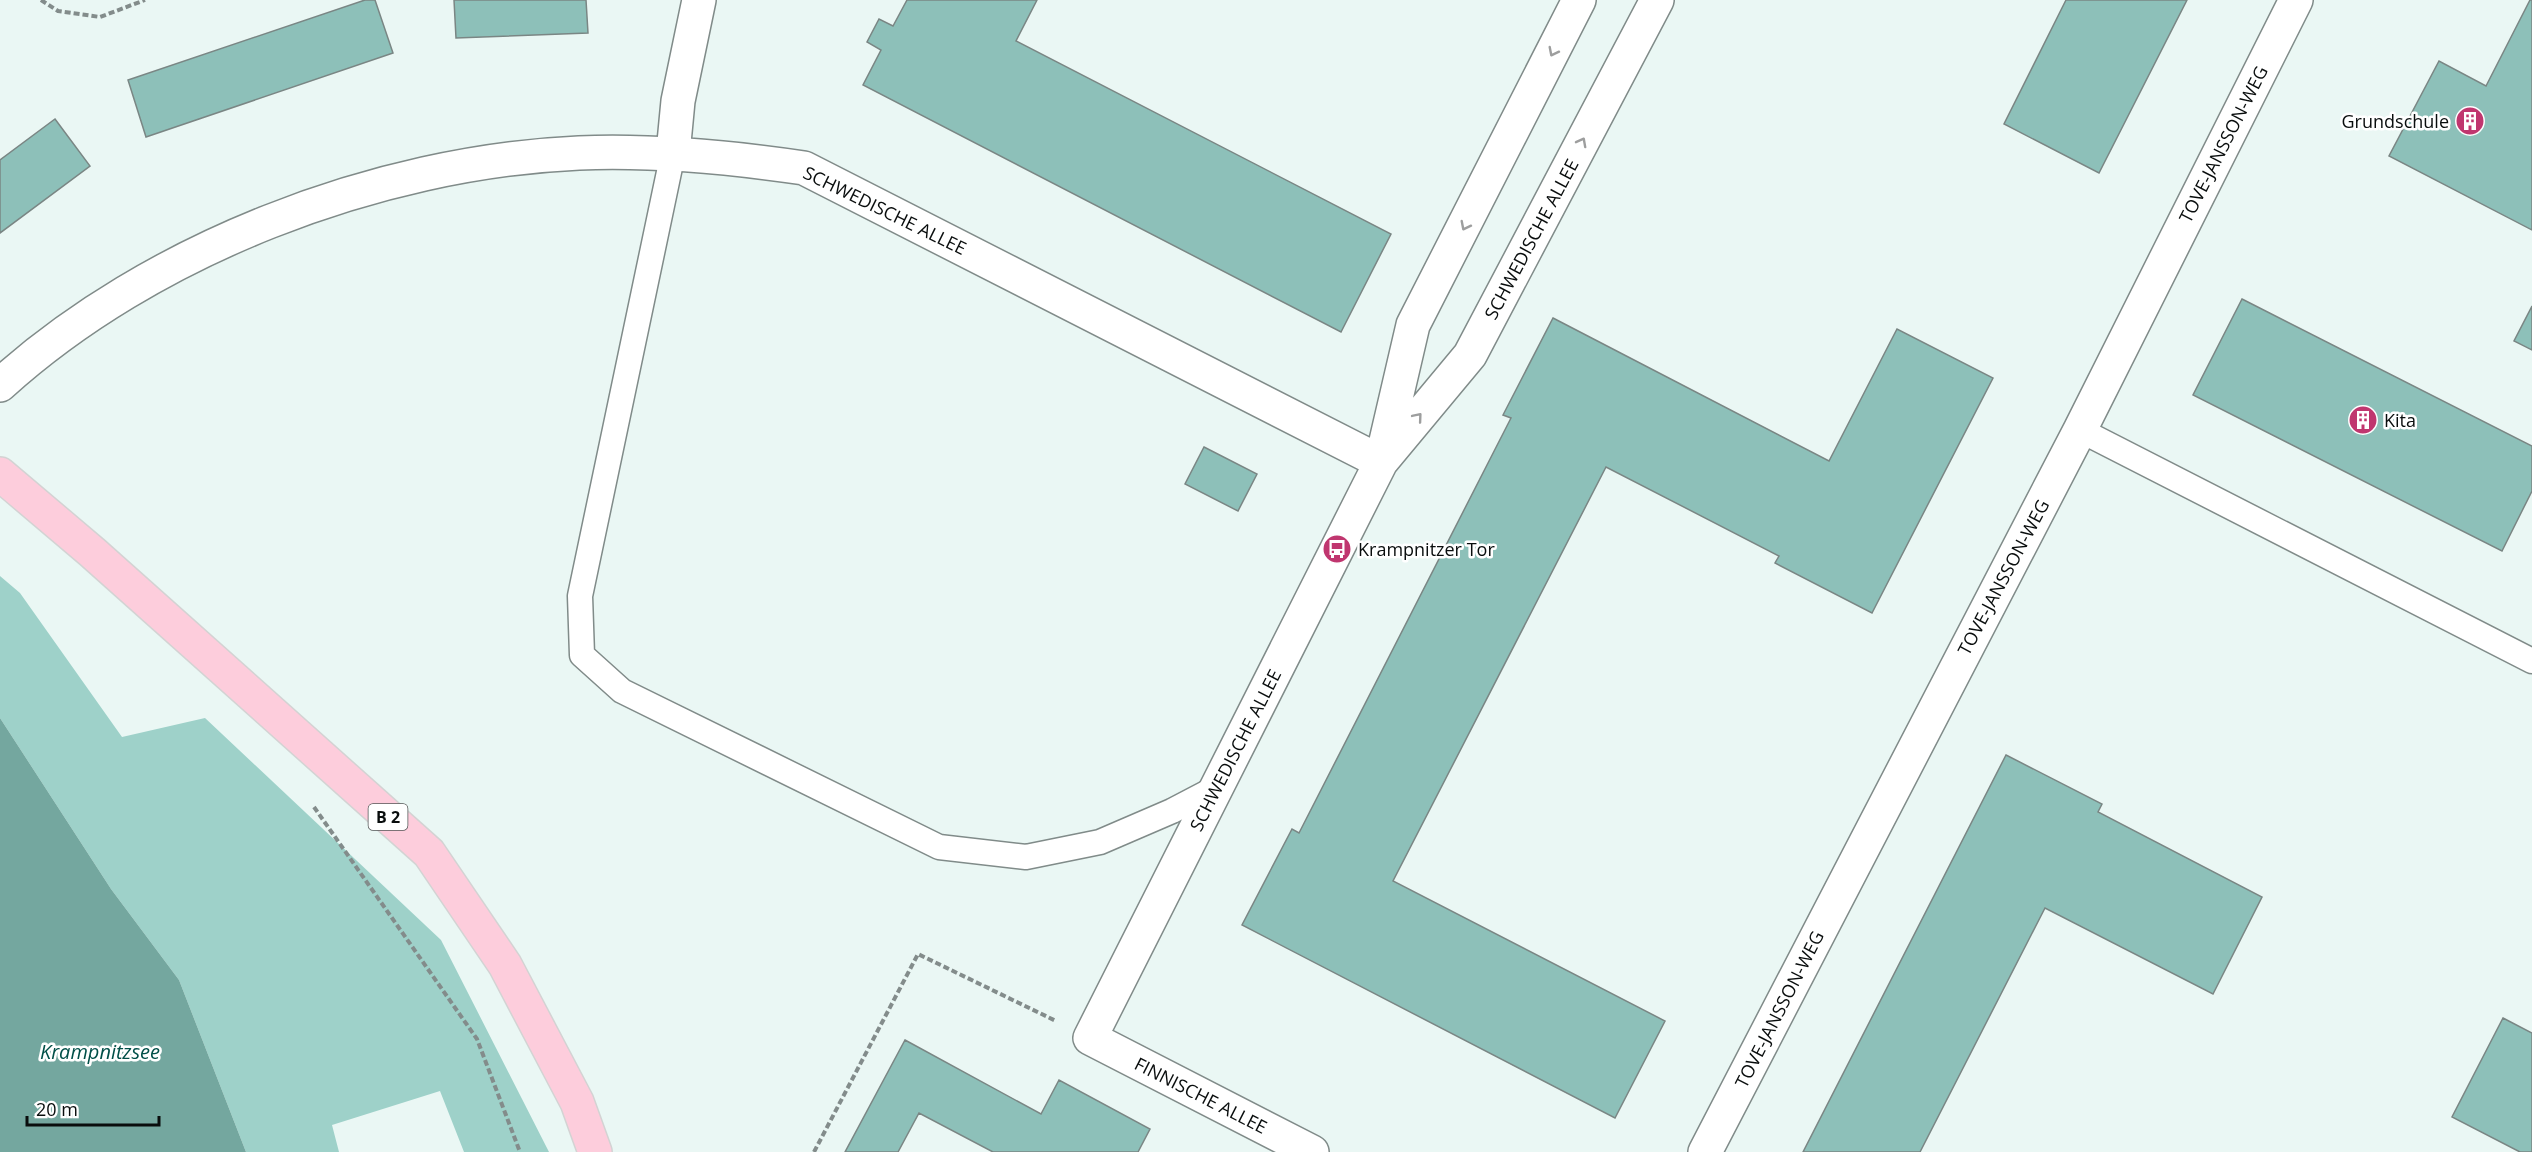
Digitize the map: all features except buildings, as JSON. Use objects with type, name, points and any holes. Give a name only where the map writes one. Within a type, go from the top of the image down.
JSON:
[{"type":"main road","name":"B 2","points":[[0,474],[92,552],[429,853],[505,965],[577,1102],[595,1152]]},
{"type":"street","points":[[673,153],[678,101],[699,0]]},
{"type":"street","name":"SCHWEDISCHE ALLEE","points":[[1381,462],[1413,325],[1579,0]]},
{"type":"street","name":"SCHWEDISCHE ALLEE","points":[[1090,1038],[1381,462],[1470,355],[1657,0]]},
{"type":"street","name":"TOVE-JANSSON-WEG","points":[[1705,1152],[2080,430],[2296,0]]},
{"type":"street","name":"SCHWEDISCHE ALLEE","points":[[0,385],[70,330],[135,287],[205,250],[276,219],[339,197],[424,174],[500,161],[576,153],[673,153],[729,157],[804,168],[1381,462]]},
{"type":"street","name":"FINNISCHE ALLEE","points":[[1090,1038],[1312,1152]]},
{"type":"lane","points":[[673,153],[580,596],[582,655],[622,691],[939,847],[1026,857],[1100,842],[1172,811],[1216,788]]},
{"type":"lane","points":[[2080,430],[2532,661]]},
{"type":"path","points":[[41,0],[58,11],[100,16],[145,0]]},
{"type":"path","points":[[306,800],[314,808],[477,1039],[520,1152]]},
{"type":"path","points":[[814,1152],[918,954],[1090,1038]]},
{"type":"shaded area","points":[[0,576],[20,593],[122,737],[205,718],[441,940],[549,1152],[464,1152],[440,1091],[332,1125],[339,1152],[246,1152],[179,980],[111,889],[0,718]]},
{"type":"water","name":"Krampnitzsee","points":[[0,718],[111,889],[179,980],[246,1152],[0,1152]]},
{"type":"place","name":"Grundschule","points":[[2470,121]]},
{"type":"place","name":"Kita","points":[[2363,420]]},
{"type":"place","name":"Krampnitzer Tor","points":[[1337,549]]}]
